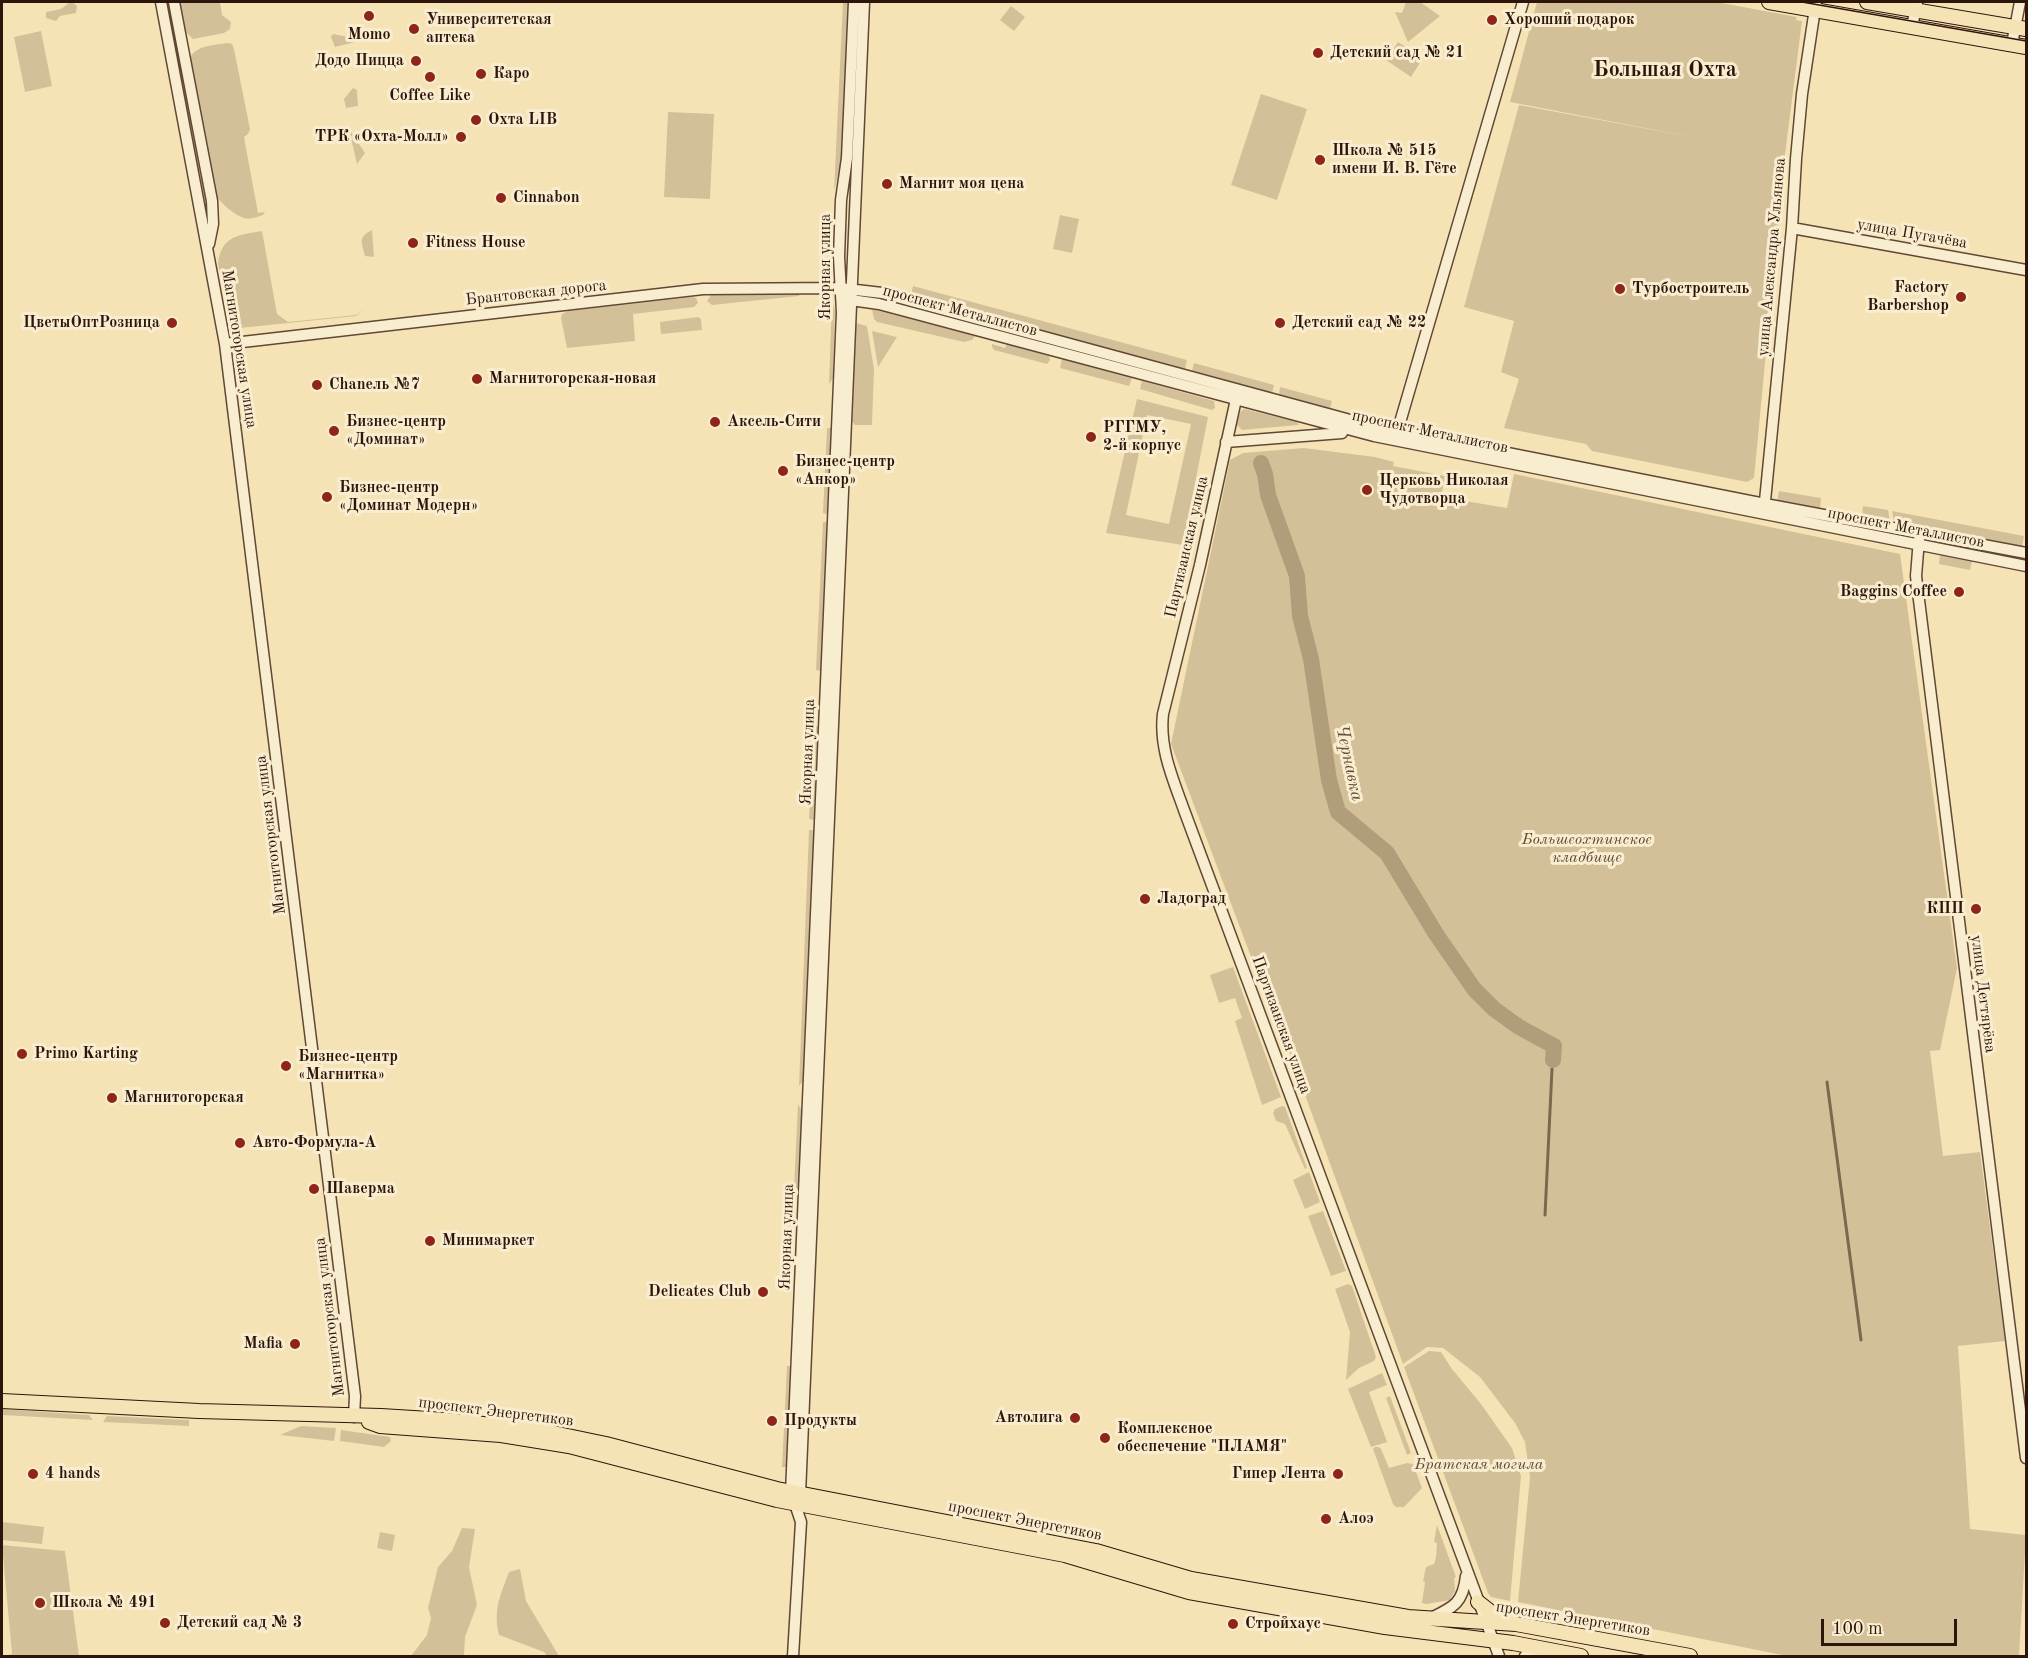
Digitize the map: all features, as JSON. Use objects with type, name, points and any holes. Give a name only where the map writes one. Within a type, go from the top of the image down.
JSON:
[{"type":"main road","points":[[1769,2],[1815,5],[1912,27],[2019,45]]},
{"type":"main road","points":[[1868,2],[1916,6],[2021,28]]},
{"type":"main road","name":"проспект Энергетиков","points":[[2,1401],[177,1411],[274,1412],[354,1417],[380,1426],[501,1435],[569,1446],[777,1500],[796,1496],[1096,1551],[1191,1579],[1364,1610],[1429,1619],[1516,1624],[1690,1656]]},
{"type":"main road","name":"проспект Энергетиков","points":[[796,1496],[1065,1555],[1189,1592],[1385,1627],[1494,1641],[1581,1656]]},
{"type":"main road","points":[[1478,1602],[1498,1615],[1539,1623],[1549,1630]]},
{"type":"street","name":"Магнитогорская улица","points":[[161,2],[225,344],[355,1396],[354,1417]]},
{"type":"street","name":"Магнитогорская улица","points":[[174,2],[212,201],[213,224],[208,250]]},
{"type":"street","name":"Якорная улица","points":[[794,1656],[801,1532],[796,1496],[842,313],[839,288],[841,212],[847,158],[854,2]]},
{"type":"street","name":"Якорная улица","points":[[796,1496],[864,2]]},
{"type":"street","points":[[1395,436],[1523,2]]},
{"type":"street","points":[[2019,45],[2020,2]]},
{"type":"street","name":"улица Александра Ульянова","points":[[1764,510],[1792,228],[1802,94],[1815,5]]},
{"type":"street","points":[[1912,27],[1916,6]]},
{"type":"street","name":"улица Пугачёва","points":[[1792,228],[2026,270]]},
{"type":"street","points":[[839,288],[851,300]]},
{"type":"street","name":"Брантовская дорога","points":[[225,344],[703,289],[852,288]]},
{"type":"street","name":"проспект Металлистов","points":[[852,288],[882,293],[1237,395],[1356,432],[1395,436]]},
{"type":"street","name":"проспект Металлистов","points":[[851,300],[879,304],[1395,436],[1764,510],[1918,545],[2026,566]]},
{"type":"street","name":"Партизанская улица","points":[[1237,395],[1200,565],[1163,714],[1161,728],[1163,747],[1184,810],[1499,1656]]},
{"type":"street","points":[[1226,442],[1356,432]]},
{"type":"street","name":"проспект Металлистов","points":[[1764,510],[1920,533],[2026,554]]},
{"type":"street","name":"улица Дегтярёва","points":[[1920,533],[1916,569],[1917,587],[2026,1458]]},
{"type":"street","points":[[2026,554],[2026,566]]},
{"type":"street","points":[[1429,1619],[1452,1607],[1459,1600],[1463,1595],[1467,1573]]},
{"type":"street","points":[[1525,1656],[1552,1651]]},
{"type":"green space","points":[[166,2],[169,2],[208,212],[206,211]]},
{"type":"green space","points":[[180,2],[220,2],[222,15],[231,22],[230,29],[224,33],[193,39],[185,31]]},
{"type":"green space","points":[[843,2],[849,2],[842,158],[834,191]]},
{"type":"green space","points":[[1406,2],[1420,2],[1440,16],[1408,42],[1395,12],[1402,13]]},
{"type":"green space","name":"Турбостроитель","points":[[1537,2],[1716,2],[1797,17],[1796,20],[1802,21],[1785,154],[1754,478],[1747,482],[1592,451],[1586,444],[1504,428],[1519,379],[1501,372],[1514,321],[1464,307],[1519,105],[1697,138],[1510,102]]},
{"type":"green space","points":[[69,3],[77,6],[76,13],[60,16],[56,21],[46,18],[46,12],[61,9]]},
{"type":"green space","points":[[1011,6],[1025,17],[1014,31],[1000,20]]},
{"type":"green space","points":[[41,31],[52,86],[25,92],[14,37]]},
{"type":"green space","points":[[333,34],[353,38],[355,42],[335,47],[331,37]]},
{"type":"green space","points":[[1398,42],[1423,58],[1411,77],[1386,60]]},
{"type":"green space","points":[[232,44],[234,49],[250,129],[244,137],[258,213],[265,212],[263,215],[251,218],[244,218],[236,214],[216,196],[190,58],[201,48]]},
{"type":"green space","points":[[353,88],[357,90],[358,106],[346,108],[344,99]]},
{"type":"green space","points":[[1261,94],[1307,109],[1277,200],[1231,185]]},
{"type":"green space","points":[[668,112],[714,114],[710,199],[664,197]]},
{"type":"green space","points":[[351,132],[365,153],[357,164],[350,134]]},
{"type":"green space","points":[[1060,215],[1079,219],[1072,253],[1053,249]]},
{"type":"green space","points":[[372,230],[374,257],[365,256],[362,244],[364,235]]},
{"type":"green space","points":[[262,231],[277,314],[288,322],[356,315],[364,309],[356,316],[230,329],[218,263],[220,254],[223,247],[233,238]]},
{"type":"green space","points":[[913,286],[1187,360],[1185,369],[911,295]]},
{"type":"green space","points":[[799,294],[799,296],[712,305],[707,301],[711,295]]},
{"type":"green space","points":[[693,297],[698,303],[694,307],[633,314],[635,341],[567,348],[561,318],[562,314],[568,311]]},
{"type":"green space","points":[[832,300],[835,311],[833,378],[829,384]]},
{"type":"green space","points":[[872,309],[975,336],[972,340],[964,342],[877,322]]},
{"type":"green space","points":[[698,317],[701,319],[702,330],[661,334],[660,322]]},
{"type":"green space","points":[[856,323],[867,326],[874,369],[872,425],[855,425],[852,421]]},
{"type":"green space","points":[[872,331],[897,337],[878,367]]},
{"type":"green space","points":[[992,344],[1005,348],[1007,344],[1049,356],[1050,360],[1047,364],[994,350]]},
{"type":"green space","points":[[1062,359],[1132,378],[1129,386],[1060,368]]},
{"type":"green space","points":[[1194,363],[1274,385],[1272,393],[1192,371]]},
{"type":"green space","points":[[1142,381],[1214,401],[1215,408],[1212,410],[1140,389]]},
{"type":"green space","points":[[1280,387],[1332,401],[1330,409],[1279,395]]},
{"type":"green space","points":[[1137,399],[1208,417],[1183,545],[1106,533]],"holes":[[[1147,415],[1191,424],[1169,524],[1126,515]]]},
{"type":"green space","points":[[1244,409],[1297,422],[1299,425],[1242,430],[1237,425],[1240,412]]},
{"type":"green space","points":[[827,428],[831,428],[827,514],[823,513]]},
{"type":"green space","name":"Большеохтинское кладбище","points":[[1304,448],[1375,457],[1394,462],[1393,466],[1445,476],[1441,497],[1507,508],[1514,474],[1900,554],[1957,968],[1940,1050],[1930,1051],[1943,1156],[1980,1152],[2005,1341],[1958,1346],[1970,1529],[2026,1535],[2019,1656],[1787,1656],[1518,1602],[1530,1477],[1525,1442],[1515,1423],[1480,1377],[1443,1348],[1427,1347],[1403,1364],[1265,985],[1262,986],[1171,744],[1230,460],[1243,453]]},
{"type":"green space","points":[[1779,491],[1821,498],[1820,510],[1777,502]]},
{"type":"green space","points":[[1863,506],[1888,510],[1890,521],[1862,516]]},
{"type":"green space","points":[[1892,511],[2024,536],[2022,547],[1894,522]]},
{"type":"green space","points":[[823,522],[827,522],[821,671],[816,670]]},
{"type":"green space","points":[[1940,555],[1972,561],[1970,570],[1939,564]]},
{"type":"green space","points":[[813,726],[818,726],[814,820],[809,819]]},
{"type":"green space","points":[[809,830],[814,830],[803,1081],[799,1086]]},
{"type":"green space","points":[[1233,967],[1281,1097],[1262,1105],[1235,1021],[1242,1018],[1235,998],[1219,1003],[1210,975]]},
{"type":"green space","points":[[798,1104],[802,1111],[799,1188],[794,1188]]},
{"type":"green space","points":[[1285,1107],[1307,1168],[1305,1169],[1285,1124],[1276,1121],[1273,1113],[1275,1109]]},
{"type":"green space","points":[[1309,1172],[1320,1202],[1305,1209],[1293,1180]]},
{"type":"green space","points":[[1323,1211],[1346,1271],[1331,1276],[1308,1216]]},
{"type":"green space","points":[[1348,1284],[1352,1286],[1376,1357],[1374,1361],[1359,1368],[1346,1380],[1350,1332],[1335,1289]]},
{"type":"green space","name":"Братская могила","points":[[1429,1351],[1441,1352],[1512,1448],[1521,1476],[1510,1601],[1491,1597],[1488,1593],[1404,1367]]},
{"type":"green space","points":[[787,1366],[791,1366],[786,1467],[782,1467]]},
{"type":"green space","points":[[1382,1373],[1387,1385],[1369,1392],[1387,1442],[1371,1447],[1348,1389]]},
{"type":"green space","points":[[1390,1396],[1411,1453],[1407,1455],[1386,1398]]},
{"type":"green space","points":[[2,1409],[89,1415],[93,1420],[2,1415]]},
{"type":"green space","points":[[107,1416],[189,1420],[189,1426],[103,1422]]},
{"type":"green space","points":[[301,1426],[336,1428],[334,1441],[280,1435]]},
{"type":"green space","points":[[341,1430],[390,1437],[391,1441],[384,1447],[340,1441]]},
{"type":"green space","points":[[1375,1447],[1381,1449],[1389,1468],[1407,1463],[1413,1464],[1422,1488],[1404,1507],[1396,1507],[1393,1504],[1373,1449]]},
{"type":"green space","points":[[2,1522],[44,1527],[42,1544],[2,1540]]},
{"type":"green space","points":[[1437,1525],[1456,1577],[1454,1578],[1455,1591],[1450,1600],[1426,1604],[1422,1603],[1425,1582],[1423,1581],[1426,1567],[1434,1564],[1436,1557],[1437,1543],[1434,1542]]},
{"type":"green space","points":[[462,1528],[475,1529],[469,1567],[477,1605],[465,1637],[464,1656],[411,1656],[427,1635],[431,1618],[428,1608],[438,1567],[452,1551]]},
{"type":"green space","points":[[380,1532],[395,1535],[392,1551],[377,1548]]},
{"type":"green space","name":"Школа № 491","points":[[2,1545],[65,1551],[79,1656],[2,1656],[12,1654]]},
{"type":"green space","points":[[520,1569],[526,1601],[559,1656],[547,1656],[544,1652],[499,1635],[497,1610],[500,1596],[509,1572]]},
{"type":"waterway","name":"Чернавка","points":[[1261,463],[1268,495],[1297,576],[1300,616],[1311,659],[1329,780],[1338,812],[1387,853],[1436,934],[1474,989],[1494,1009],[1519,1027],[1554,1046],[1553,1060]]},
{"type":"waterway","points":[[1545,1215],[1552,1069]]},
{"type":"waterway","points":[[1827,1082],[1861,1340]]},
{"type":"tram line","points":[[1802,2],[2026,41]]},
{"type":"place","name":"Momo","points":[[369,16]]},
{"type":"place","name":"Хороший подарок","points":[[1492,20]]},
{"type":"place","name":"Университетская аптека","points":[[414,29]]},
{"type":"place","name":"Детский сад № 21","points":[[1318,53]]},
{"type":"place","name":"Додо Пицца","points":[[416,61]]},
{"type":"place","name":"Каро","points":[[481,74]]},
{"type":"place","name":"Coffee Like","points":[[430,77]]},
{"type":"place","name":"Охта LIB","points":[[476,120]]},
{"type":"place","name":"ТРК «Охта-Молл»","points":[[461,137]]},
{"type":"place","name":"Школа № 515 имени И. В. Гёте","points":[[1320,160]]},
{"type":"place","name":"Магнит моя цена","points":[[887,184]]},
{"type":"place","name":"Cinnabon","points":[[501,198]]},
{"type":"place","name":"Fitness House","points":[[413,243]]},
{"type":"place","name":"Турбостроитель","points":[[1620,289]]},
{"type":"place","name":"Factory Barbershop","points":[[1961,297]]},
{"type":"place","name":"ЦветыОптРозница","points":[[172,323]]},
{"type":"place","name":"Детский сад № 22","points":[[1280,323]]},
{"type":"place","name":"Магнитогорская-новая","points":[[477,379]]},
{"type":"place","name":"Chaneль №7","points":[[317,385]]},
{"type":"place","name":"Аксель-Сити","points":[[715,422]]},
{"type":"place","name":"Бизнес-центр «Доминат»","points":[[334,431]]},
{"type":"place","name":"РГГМУ, 2-й корпус","points":[[1091,437]]},
{"type":"place","name":"Бизнес-центр «Анкор»","points":[[783,471]]},
{"type":"place","name":"Церковь Николая Чудотворца","points":[[1367,490]]},
{"type":"place","name":"Бизнес-центр «Доминат Модерн»","points":[[327,497]]},
{"type":"place","name":"Baggins Coffee","points":[[1959,592]]},
{"type":"place","name":"Ладоград","points":[[1145,899]]},
{"type":"place","name":"КПП","points":[[1976,909]]},
{"type":"place","name":"Primo Karting","points":[[22,1054]]},
{"type":"place","name":"Бизнес-центр «Магнитка»","points":[[286,1066]]},
{"type":"place","name":"Магнитогорская","points":[[112,1098]]},
{"type":"place","name":"Авто-Формула-А","points":[[240,1143]]},
{"type":"place","name":"Шаверма","points":[[314,1189]]},
{"type":"place","name":"Минимаркет","points":[[430,1241]]},
{"type":"place","name":"Delicates Club","points":[[763,1292]]},
{"type":"place","name":"Mafia","points":[[295,1344]]},
{"type":"place","name":"Автолига","points":[[1075,1418]]},
{"type":"place","name":"Продукты","points":[[772,1421]]},
{"type":"place","name":"Комплексное обеспечение \"ПЛАМЯ\"","points":[[1105,1438]]},
{"type":"place","name":"4 hands","points":[[33,1474]]},
{"type":"place","name":"Гипер Лента","points":[[1338,1474]]},
{"type":"place","name":"Алоэ","points":[[1326,1519]]},
{"type":"place","name":"Школа № 491","points":[[40,1603]]},
{"type":"place","name":"Детский сад № 3","points":[[165,1623]]},
{"type":"place","name":"Стройхаус","points":[[1233,1624]]},
{"type":"district","name":"Большая Охта","points":[[1665,70]]}]
